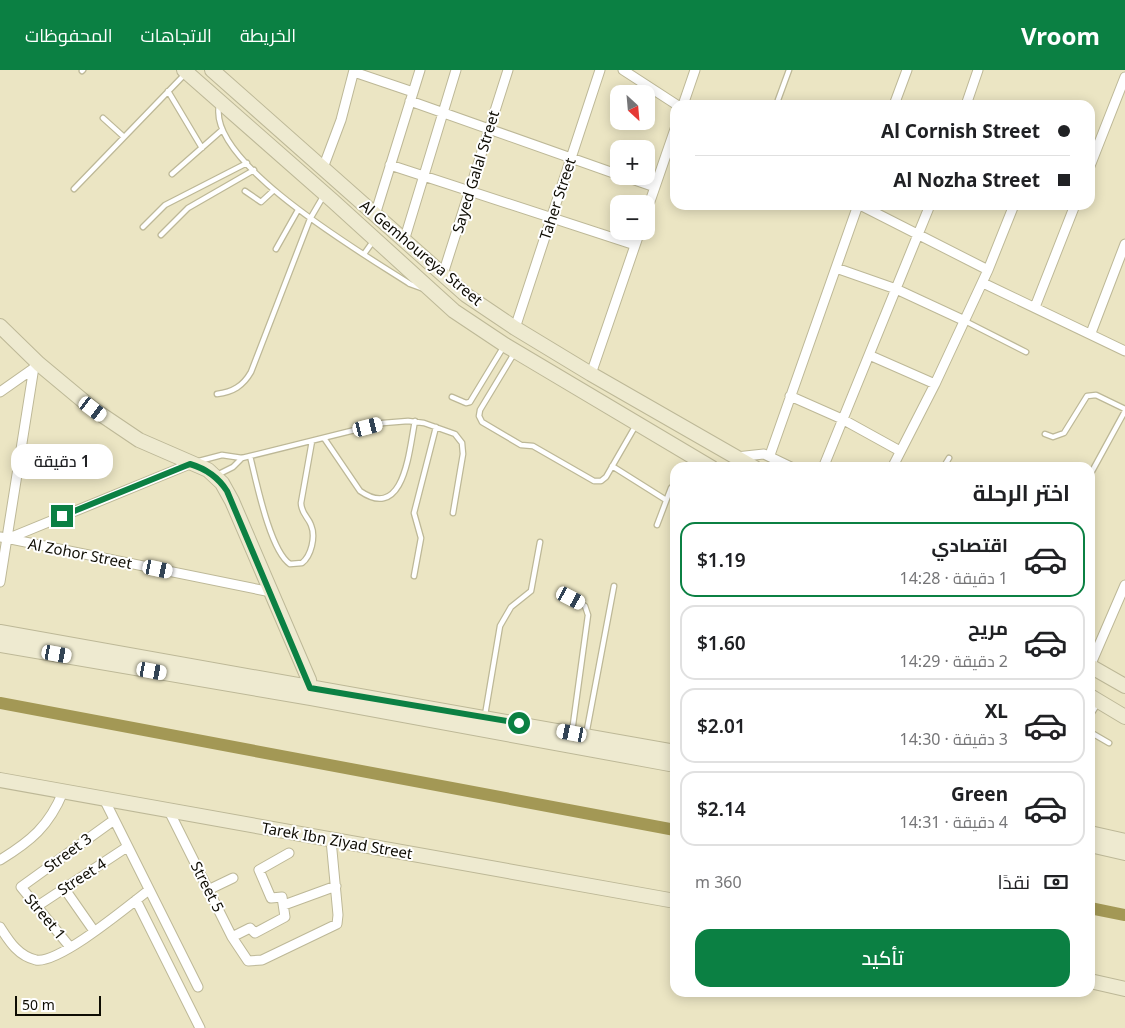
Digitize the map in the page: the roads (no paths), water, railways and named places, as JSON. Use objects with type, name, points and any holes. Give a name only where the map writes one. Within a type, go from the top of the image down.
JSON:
[{"type":"main road","name":"Al Gemhoureya Street","points":[[212,70],[466,294],[515,328],[591,374],[744,462]]},
{"type":"main road","name":"Al Gemhoureya Street","points":[[186,71],[325,193],[454,311],[510,348],[701,462]]},
{"type":"main road","points":[[220,102],[231,87]]},
{"type":"main road","points":[[3,334],[37,366],[115,426],[164,453],[215,476],[232,500],[311,693]]},
{"type":"main road","points":[[0,632],[670,764]]},
{"type":"main road","points":[[0,645],[311,693],[484,717],[670,751]]},
{"type":"main road","points":[[1095,669],[1125,685]]},
{"type":"main road","points":[[1095,700],[1125,717]]},
{"type":"main road","name":"Tarek Ibn Ziyad Street","points":[[0,780],[670,900]]},
{"type":"main road","points":[[1095,834],[1125,842]]},
{"type":"main road","points":[[1095,846],[1125,853]]},
{"type":"main road","points":[[1095,982],[1125,989]]},
{"type":"street","points":[[375,215],[420,70]]},
{"type":"street","points":[[404,241],[456,70]]},
{"type":"street","name":"Sayed Galal Street","points":[[443,274],[508,70]]},
{"type":"street","name":"Taher Street","points":[[515,328],[600,70]]},
{"type":"street","points":[[623,70],[670,100]]},
{"type":"street","points":[[685,100],[695,70]]},
{"type":"street","points":[[896,100],[907,70]]},
{"type":"street","points":[[968,100],[978,70]]},
{"type":"street","points":[[323,168],[341,120],[354,71],[412,96],[443,112],[610,172]]},
{"type":"street","points":[[1095,153],[1125,77]]},
{"type":"street","points":[[652,195],[670,144]]},
{"type":"street","points":[[390,165],[635,245]]},
{"type":"street","points":[[647,185],[655,188]]},
{"type":"street","points":[[770,455],[857,210]]},
{"type":"street","points":[[869,210],[988,270]]},
{"type":"street","points":[[825,462],[928,210]]},
{"type":"street","points":[[895,462],[965,322],[983,283],[1012,210]]},
{"type":"street","points":[[1035,307],[1073,210]]},
{"type":"street","points":[[591,374],[637,240]]},
{"type":"street","points":[[1091,333],[1125,244]]},
{"type":"street","points":[[836,268],[896,289],[965,322]]},
{"type":"street","points":[[983,283],[1091,333],[1125,351]]},
{"type":"street","points":[[869,355],[935,384]]},
{"type":"street","points":[[0,392],[37,366]]},
{"type":"street","points":[[0,582],[3,538],[37,366]]},
{"type":"street","points":[[790,396],[842,419],[900,451]]},
{"type":"street","points":[[736,457],[757,454],[770,455],[783,462]]},
{"type":"street","points":[[3,538],[190,464]]},
{"type":"street","name":"Al Zohor Street","points":[[3,538],[271,592]]},
{"type":"street","points":[[1095,654],[1125,585]]},
{"type":"street","points":[[0,860],[20,848],[48,822],[63,792]]},
{"type":"street","points":[[104,799],[198,987]]},
{"type":"street","name":"Street 5","points":[[169,811],[232,937],[248,961],[262,960],[334,926],[338,920],[336,886]]},
{"type":"street","name":"Street 3","points":[[22,886],[114,820]]},
{"type":"street","points":[[284,905],[336,886],[331,840]]},
{"type":"street","name":"Street 4","points":[[36,907],[127,847]]},
{"type":"street","points":[[232,937],[250,928],[255,933],[284,918],[282,897],[272,898],[259,870],[289,853]]},
{"type":"street","points":[[208,890],[233,878]]},
{"type":"street","name":"Street 1","points":[[22,886],[22,889],[36,907],[70,947]]},
{"type":"street","points":[[64,888],[94,931]]},
{"type":"street","points":[[0,927],[17,951],[26,956],[44,960],[53,958],[94,931],[149,890]]},
{"type":"street","points":[[136,900],[200,1028]]},
{"type":"lane","points":[[778,100],[788,70]]},
{"type":"lane","points":[[74,189],[186,71]]},
{"type":"lane","points":[[168,91],[202,148]]},
{"type":"lane","points":[[220,102],[219,122],[222,130],[247,163],[274,190],[310,219],[410,284],[430,290]]},
{"type":"lane","points":[[103,118],[124,137]]},
{"type":"lane","points":[[172,174],[222,130]]},
{"type":"lane","points":[[142,227],[160,208],[247,163]]},
{"type":"lane","points":[[161,235],[188,208],[254,170]]},
{"type":"lane","points":[[245,191],[261,202],[274,190]]},
{"type":"lane","points":[[217,394],[234,390],[247,380],[310,219],[325,193]]},
{"type":"lane","points":[[276,249],[298,210]]},
{"type":"lane","points":[[364,254],[374,239]]},
{"type":"lane","points":[[965,322],[1026,352]]},
{"type":"lane","points":[[452,397],[466,403],[470,402],[510,348]]},
{"type":"lane","points":[[510,348],[480,410],[480,419],[521,445],[533,446],[594,480],[604,479],[637,424]]},
{"type":"lane","points":[[1045,434],[1053,437],[1064,434],[1087,396],[1096,395],[1125,410],[1095,466]]},
{"type":"lane","points":[[190,464],[222,455],[242,458],[384,423],[415,421],[455,434],[462,443],[463,448],[453,513]]},
{"type":"lane","points":[[324,438],[360,491],[368,495],[389,496],[398,490],[401,485],[415,421]]},
{"type":"lane","points":[[414,576],[421,538],[414,513],[436,427]]},
{"type":"lane","points":[[250,456],[264,512],[282,556],[290,564],[302,564],[309,555],[313,533],[311,525],[303,513],[301,504],[312,441]]},
{"type":"lane","points":[[215,476],[233,467],[242,458]]},
{"type":"lane","points":[[947,462],[949,458]]},
{"type":"lane","points":[[612,466],[666,500]]},
{"type":"lane","points":[[657,525],[670,493]]},
{"type":"lane","points":[[484,717],[500,626],[511,607],[531,591],[540,542]]},
{"type":"lane","points":[[579,734],[614,586]]},
{"type":"lane","points":[[561,593],[585,606],[588,615],[579,734]]},
{"type":"lane","points":[[1095,735],[1109,743]]},
{"type":"waterway","points":[[0,703],[670,829]]},
{"type":"waterway","points":[[1095,909],[1125,915]]}]
